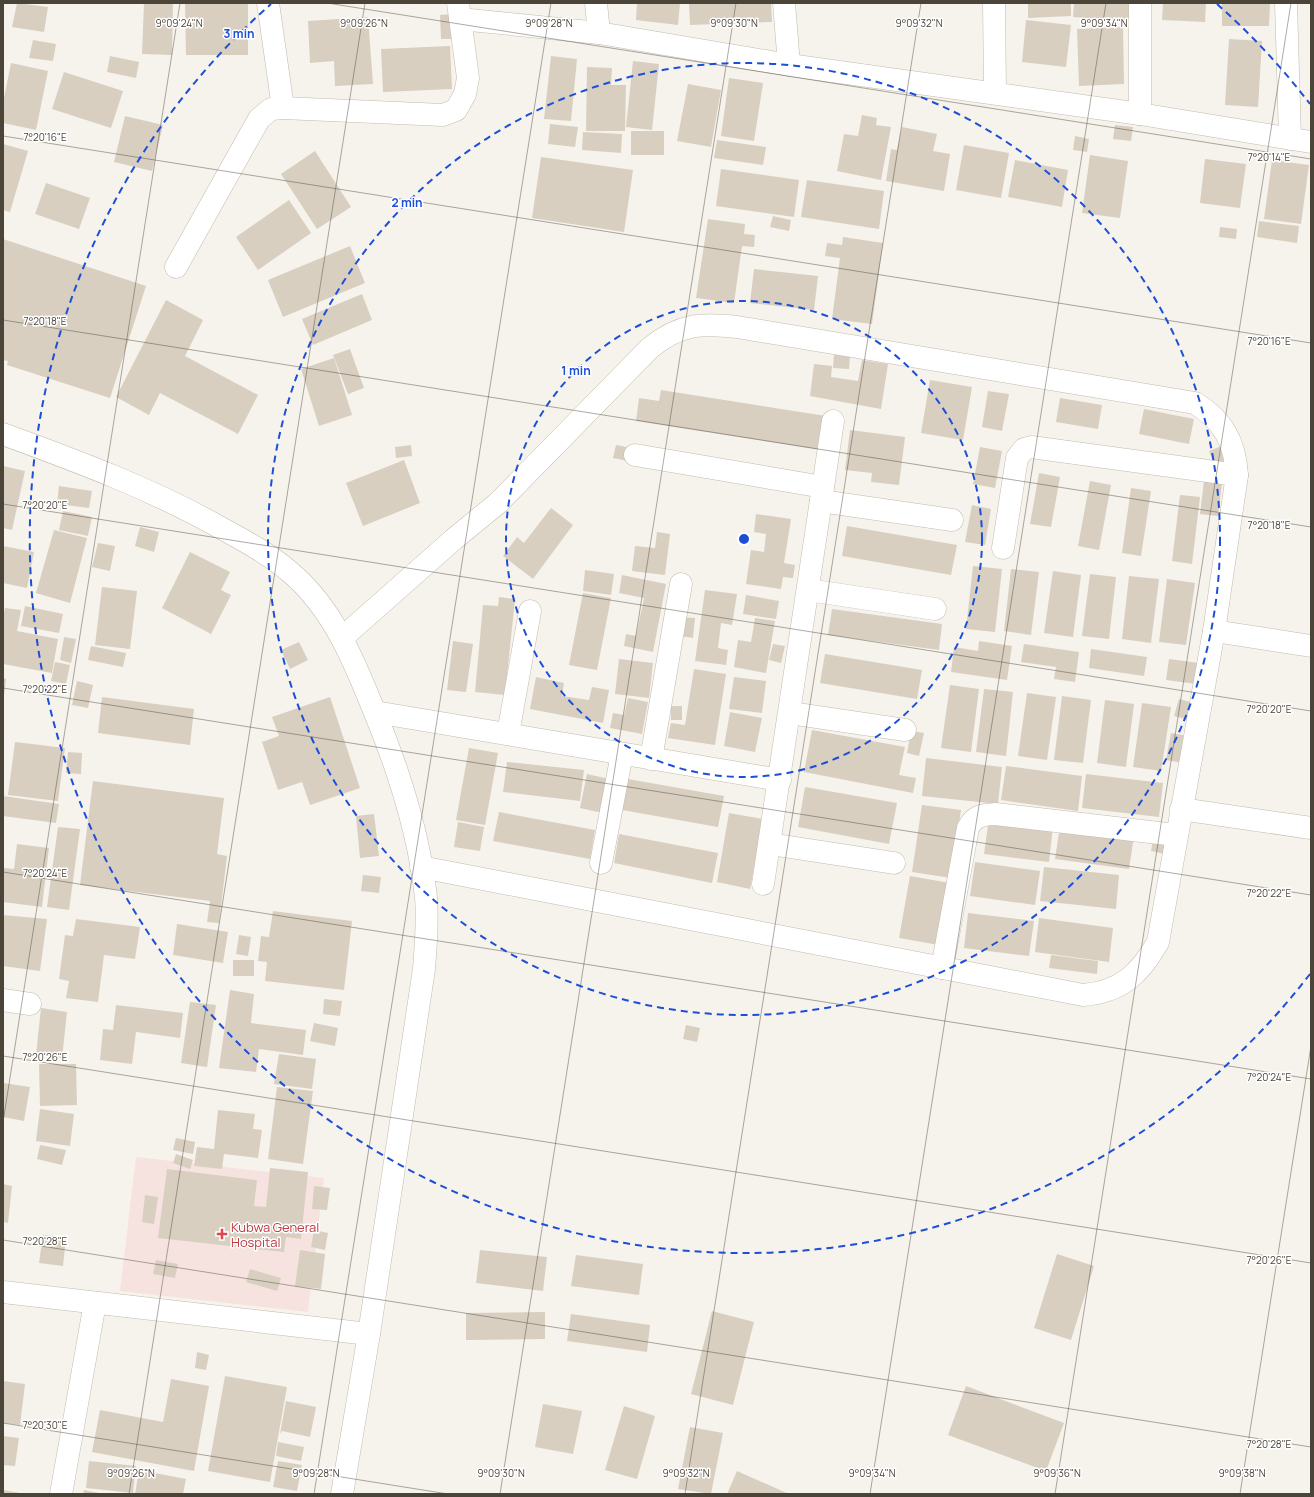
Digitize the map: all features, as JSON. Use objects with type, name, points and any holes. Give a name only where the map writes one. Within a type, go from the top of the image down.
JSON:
[{"type":"street","points":[[268,3],[283,108]]},
{"type":"street","points":[[596,3],[599,33]]},
{"type":"street","points":[[784,3],[789,65]]},
{"type":"street","points":[[994,3],[995,93]]},
{"type":"street","points":[[1140,3],[1140,114]]},
{"type":"street","points":[[1286,3],[1290,139]]},
{"type":"street","points":[[176,267],[259,119],[271,109],[283,108],[443,115],[456,110],[465,94],[468,78],[459,11],[789,65],[1140,114],[1311,142]]},
{"type":"street","points":[[342,638],[498,503],[650,348],[665,335],[699,326],[737,327],[1195,403],[1211,413],[1223,428],[1236,459],[1237,475],[1214,630],[1158,942],[1140,970],[1128,980],[1113,989],[1100,994],[1083,995],[421,867]]},
{"type":"street","points":[[763,884],[780,780],[833,421]]},
{"type":"street","points":[[3,434],[69,458],[194,513],[253,545],[290,572],[304,586],[342,638],[359,671],[399,777],[421,867],[427,913],[424,969],[369,1334],[342,1494]]},
{"type":"street","points":[[1003,548],[1017,458],[1024,449],[1031,447],[1237,475]]},
{"type":"street","points":[[635,456],[952,520]]},
{"type":"street","points":[[651,759],[681,584]]},
{"type":"street","points":[[808,590],[935,609]]},
{"type":"street","points":[[508,734],[530,611]]},
{"type":"street","points":[[1214,630],[1311,646]]},
{"type":"street","points":[[375,712],[780,780]]},
{"type":"street","points":[[790,713],[905,730]]},
{"type":"street","points":[[601,863],[622,754]]},
{"type":"street","points":[[1181,809],[1311,828]]},
{"type":"street","points":[[942,968],[968,828],[973,819],[983,815],[995,814],[1176,835]]},
{"type":"street","points":[[770,844],[894,863]]},
{"type":"street","points":[[3,1000],[30,1004]]},
{"type":"street","points":[[3,1292],[369,1334]]},
{"type":"street","points":[[61,1494],[95,1303]]},
{"type":"shaded area","name":"Kubwa General Hospital","points":[[136,1157],[324,1178],[308,1312],[120,1291]]},
{"type":"building","points":[[17,3],[48,7],[44,32],[12,27]]},
{"type":"building","points":[[144,3],[173,3],[172,55],[142,54]]},
{"type":"building","points":[[185,3],[248,3],[248,55],[186,55]]},
{"type":"building","points":[[637,3],[680,3],[678,25],[636,20]]},
{"type":"building","points":[[689,3],[771,3],[772,22],[690,25]]},
{"type":"building","points":[[1028,3],[1071,3],[1071,16],[1028,18]]},
{"type":"building","points":[[1074,3],[1130,3],[1129,21],[1073,17]]},
{"type":"building","points":[[1163,3],[1206,3],[1205,22],[1162,20]]},
{"type":"building","points":[[1222,3],[1270,3],[1269,26],[1222,26]]},
{"type":"building","points":[[452,14],[452,39],[441,39],[440,15]]},
{"type":"building","points":[[368,17],[373,84],[335,86],[334,61],[310,63],[308,21]]},
{"type":"building","points":[[1026,20],[1071,25],[1066,67],[1022,62]]},
{"type":"building","points":[[1123,27],[1124,84],[1079,86],[1077,29]]},
{"type":"building","points":[[1229,39],[1262,41],[1258,107],[1225,105]]},
{"type":"building","points":[[33,40],[56,44],[53,61],[29,58]]},
{"type":"building","points":[[450,46],[452,89],[383,92],[381,49]]},
{"type":"building","points":[[110,56],[139,62],[136,78],[107,72]]},
{"type":"building","points":[[551,56],[577,59],[571,121],[544,119]]},
{"type":"building","points":[[633,61],[659,64],[652,130],[626,127]]},
{"type":"building","points":[[11,63],[48,71],[36,130],[3,123],[3,103]]},
{"type":"building","points":[[587,67],[612,68],[611,85],[626,85],[625,131],[586,131]]},
{"type":"building","points":[[64,72],[123,91],[111,128],[52,109]]},
{"type":"building","points":[[729,78],[763,83],[754,141],[721,136]]},
{"type":"building","points":[[688,84],[721,90],[711,147],[677,141]]},
{"type":"building","points":[[862,115],[877,118],[876,125],[891,127],[881,180],[837,171],[844,134],[858,136]]},
{"type":"building","points":[[125,116],[163,125],[152,171],[114,162]]},
{"type":"building","points":[[550,124],[578,127],[575,147],[548,144]]},
{"type":"building","points":[[1115,125],[1133,127],[1131,141],[1113,139]]},
{"type":"building","points":[[902,127],[937,134],[933,151],[950,154],[944,191],[886,181],[891,149],[897,150]]},
{"type":"building","points":[[631,131],[664,131],[664,155],[631,155]]},
{"type":"building","points":[[583,132],[622,134],[621,153],[582,150]]},
{"type":"building","points":[[1075,136],[1089,139],[1087,152],[1073,150]]},
{"type":"building","points":[[717,140],[766,147],[763,165],[714,158]]},
{"type":"building","points":[[3,144],[28,151],[10,212],[3,210]]},
{"type":"building","points":[[964,145],[1009,153],[1001,198],[956,190]]},
{"type":"building","points":[[315,151],[351,207],[317,229],[281,174]]},
{"type":"building","points":[[1090,155],[1128,161],[1120,218],[1082,213]]},
{"type":"building","points":[[541,157],[633,170],[624,232],[532,218]]},
{"type":"building","points":[[1205,159],[1246,164],[1240,208],[1200,203]]},
{"type":"building","points":[[1015,160],[1068,170],[1062,207],[1008,197]]},
{"type":"building","points":[[1272,160],[1309,165],[1301,224],[1264,219]]},
{"type":"building","points":[[721,169],[799,180],[794,217],[716,206]]},
{"type":"building","points":[[807,180],[884,191],[879,229],[801,217]]},
{"type":"building","points":[[46,183],[90,198],[79,229],[35,214]]},
{"type":"building","points":[[289,200],[311,233],[258,270],[236,237]]},
{"type":"building","points":[[773,216],[791,220],[789,231],[770,227]]},
{"type":"building","points":[[708,219],[745,224],[744,234],[755,235],[754,247],[742,246],[734,303],[696,298]]},
{"type":"building","points":[[1259,221],[1299,226],[1297,243],[1257,237]]},
{"type":"building","points":[[1220,227],[1237,229],[1236,239],[1219,237]]},
{"type":"building","points":[[843,237],[883,243],[872,324],[832,319],[840,258],[825,256],[827,243],[842,245]]},
{"type":"building","points":[[3,239],[146,286],[110,398],[7,365],[8,361],[3,360]]},
{"type":"building","points":[[350,246],[365,283],[283,317],[268,280]]},
{"type":"building","points":[[754,269],[818,276],[814,310],[750,303]]},
{"type":"building","points":[[362,294],[372,320],[313,345],[302,319]]},
{"type":"building","points":[[166,300],[203,320],[185,356],[258,395],[238,434],[160,393],[149,415],[116,397]]},
{"type":"building","points":[[350,349],[364,388],[348,394],[333,355]]},
{"type":"building","points":[[834,355],[850,356],[849,369],[833,368]]},
{"type":"building","points":[[334,358],[352,415],[319,426],[301,369]]},
{"type":"building","points":[[862,360],[888,364],[881,409],[810,396],[814,364],[832,366],[831,377],[858,381]]},
{"type":"building","points":[[930,380],[972,387],[963,440],[921,433]]},
{"type":"building","points":[[661,390],[826,416],[821,450],[636,421],[639,398],[659,401]]},
{"type":"building","points":[[988,391],[1009,394],[1002,431],[982,427]]},
{"type":"building","points":[[1060,398],[1102,405],[1098,429],[1056,422]]},
{"type":"building","points":[[1144,409],[1194,419],[1189,444],[1139,434]]},
{"type":"building","points":[[850,430],[905,437],[899,485],[871,482],[872,473],[845,470]]},
{"type":"building","points":[[411,445],[412,456],[396,458],[395,447]]},
{"type":"building","points":[[616,445],[631,448],[628,461],[613,458]]},
{"type":"building","points":[[1224,445],[1229,459],[1214,464],[1209,451]]},
{"type":"building","points":[[980,447],[1002,451],[995,488],[973,484]]},
{"type":"building","points":[[404,460],[420,503],[363,526],[346,483]]},
{"type":"building","points":[[3,466],[25,471],[12,530],[3,528]]},
{"type":"building","points":[[1039,473],[1060,477],[1051,527],[1030,524]]},
{"type":"building","points":[[1090,481],[1111,485],[1099,550],[1078,546]]},
{"type":"building","points":[[1204,481],[1222,483],[1218,516],[1200,514]]},
{"type":"building","points":[[59,486],[92,491],[89,508],[57,504]]},
{"type":"building","points":[[1131,488],[1151,491],[1141,556],[1122,553]]},
{"type":"building","points":[[1180,495],[1200,497],[1192,564],[1172,561]]},
{"type":"building","points":[[972,505],[991,509],[985,545],[965,542]]},
{"type":"building","points":[[551,508],[573,525],[533,579],[503,556],[517,537],[524,543]]},
{"type":"building","points":[[63,511],[92,517],[88,536],[59,530]]},
{"type":"building","points":[[756,514],[791,519],[784,563],[795,565],[793,578],[783,577],[781,589],[746,584],[751,550],[764,552],[766,534],[754,532]]},
{"type":"building","points":[[847,526],[957,545],[951,575],[842,556]]},
{"type":"building","points":[[140,527],[159,532],[154,552],[135,546]]},
{"type":"building","points":[[54,530],[87,538],[70,603],[36,593]]},
{"type":"building","points":[[657,532],[670,534],[665,575],[632,571],[635,546],[655,548]]},
{"type":"building","points":[[98,543],[115,546],[110,571],[92,567]]},
{"type":"building","points":[[3,546],[34,552],[27,588],[3,583]]},
{"type":"building","points":[[190,552],[230,572],[221,590],[231,595],[211,634],[162,608]]},
{"type":"building","points":[[973,566],[1002,569],[995,632],[966,629]]},
{"type":"building","points":[[1011,569],[1039,572],[1031,635],[1004,631]]},
{"type":"building","points":[[585,570],[614,574],[611,595],[583,591]]},
{"type":"building","points":[[1053,571],[1081,575],[1073,637],[1044,633]]},
{"type":"building","points":[[1090,574],[1116,577],[1109,639],[1082,636]]},
{"type":"building","points":[[622,575],[666,584],[653,652],[624,646],[626,634],[636,636],[644,598],[619,593]]},
{"type":"building","points":[[1129,576],[1159,579],[1151,643],[1122,639]]},
{"type":"building","points":[[1167,579],[1195,583],[1186,645],[1159,642]]},
{"type":"building","points":[[102,587],[137,591],[130,649],[95,645]]},
{"type":"building","points":[[705,590],[737,594],[732,625],[721,623],[718,648],[728,650],[726,665],[695,661]]},
{"type":"building","points":[[583,593],[611,598],[597,670],[569,665]]},
{"type":"building","points":[[746,595],[779,601],[776,619],[743,614]]},
{"type":"building","points":[[499,597],[515,599],[505,695],[475,692],[483,605],[498,606]]},
{"type":"building","points":[[25,606],[63,614],[59,633],[21,626]]},
{"type":"building","points":[[5,608],[21,610],[17,631],[58,639],[52,673],[3,664],[3,618]]},
{"type":"building","points":[[832,609],[942,624],[939,650],[828,635]]},
{"type":"building","points":[[681,617],[695,618],[693,638],[680,636]]},
{"type":"building","points":[[755,618],[775,621],[766,673],[734,667],[738,640],[751,642]]},
{"type":"building","points":[[64,637],[76,639],[71,663],[60,660]]},
{"type":"building","points":[[453,641],[473,644],[466,692],[447,690]]},
{"type":"building","points":[[979,641],[1012,646],[1007,680],[951,672],[954,647],[978,651]]},
{"type":"building","points":[[299,642],[308,660],[290,669],[281,650]]},
{"type":"building","points":[[773,644],[785,646],[781,663],[769,660]]},
{"type":"building","points":[[1024,644],[1079,652],[1075,682],[1054,679],[1056,667],[1021,662]]},
{"type":"building","points":[[91,646],[126,653],[123,667],[88,660]]},
{"type":"building","points":[[1091,649],[1147,657],[1144,676],[1089,668]]},
{"type":"building","points":[[825,654],[922,670],[917,699],[820,683]]},
{"type":"building","points":[[619,659],[653,663],[649,698],[615,694]]},
{"type":"building","points":[[1169,659],[1199,663],[1196,684],[1166,680]]},
{"type":"building","points":[[55,662],[70,665],[66,684],[51,681]]},
{"type":"building","points":[[694,669],[726,674],[715,745],[668,738],[671,723],[685,725]]},
{"type":"building","points":[[536,677],[564,683],[562,696],[589,700],[592,687],[609,690],[603,723],[530,709]]},
{"type":"building","points":[[734,677],[766,681],[762,713],[729,709]]},
{"type":"building","points":[[3,678],[6,679],[4,696],[3,696]]},
{"type":"building","points":[[77,681],[93,685],[88,708],[72,705]]},
{"type":"building","points":[[950,685],[979,689],[971,752],[941,748]]},
{"type":"building","points":[[984,689],[1013,692],[1006,756],[976,752]]},
{"type":"building","points":[[1027,693],[1056,697],[1047,760],[1018,756]]},
{"type":"building","points":[[1062,696],[1091,700],[1083,763],[1054,760]]},
{"type":"building","points":[[102,697],[194,709],[190,745],[98,733]]},
{"type":"building","points":[[330,697],[360,788],[310,805],[302,782],[278,790],[262,742],[279,736],[272,717]]},
{"type":"building","points":[[628,698],[648,702],[642,734],[610,728],[613,713],[624,715]]},
{"type":"building","points":[[1179,699],[1194,703],[1189,720],[1174,716]]},
{"type":"building","points":[[1105,700],[1134,704],[1126,767],[1097,763]]},
{"type":"building","points":[[1142,703],[1171,707],[1161,771],[1133,767]]},
{"type":"building","points":[[671,706],[682,706],[682,720],[671,720]]},
{"type":"building","points":[[730,712],[762,718],[755,752],[724,746]]},
{"type":"building","points":[[812,730],[905,747],[899,775],[916,778],[913,793],[804,772]]},
{"type":"building","points":[[911,731],[924,733],[919,756],[907,753]]},
{"type":"building","points":[[1171,733],[1188,736],[1183,763],[1166,760]]},
{"type":"building","points":[[15,742],[65,748],[58,801],[8,795]]},
{"type":"building","points":[[469,748],[498,753],[485,825],[456,820]]},
{"type":"building","points":[[68,752],[82,753],[81,774],[66,773]]},
{"type":"building","points":[[926,758],[1002,767],[998,804],[922,796]]},
{"type":"building","points":[[507,762],[584,770],[580,801],[503,792]]},
{"type":"building","points":[[1006,766],[1082,776],[1078,811],[1001,800]]},
{"type":"building","points":[[587,774],[609,779],[602,813],[580,808]]},
{"type":"building","points":[[1086,774],[1163,783],[1159,817],[1082,808]]},
{"type":"building","points":[[628,779],[724,796],[718,827],[622,810]]},
{"type":"building","points":[[93,781],[224,798],[217,854],[227,856],[219,923],[207,922],[210,901],[80,885]]},
{"type":"building","points":[[805,787],[897,803],[889,844],[798,827]]},
{"type":"building","points":[[3,796],[59,804],[56,823],[3,816]]},
{"type":"building","points":[[922,805],[961,810],[951,878],[912,872]]},
{"type":"building","points":[[499,812],[595,830],[590,859],[493,841]]},
{"type":"building","points":[[729,813],[763,819],[750,889],[717,882]]},
{"type":"building","points":[[374,814],[379,856],[360,858],[356,816]]},
{"type":"building","points":[[989,818],[1053,826],[1049,862],[984,854]]},
{"type":"building","points":[[458,822],[484,827],[480,851],[454,847]]},
{"type":"building","points":[[1060,826],[1134,836],[1129,869],[1055,859]]},
{"type":"building","points":[[58,827],[80,829],[69,910],[47,907]]},
{"type":"building","points":[[1154,833],[1169,836],[1165,854],[1151,851]]},
{"type":"building","points":[[619,834],[718,853],[712,883],[614,863]]},
{"type":"building","points":[[17,844],[49,848],[42,907],[3,902],[3,868],[14,869]]},
{"type":"building","points":[[975,862],[1040,871],[1035,905],[970,896]]},
{"type":"building","points":[[1044,867],[1119,875],[1116,909],[1040,901]]},
{"type":"building","points":[[363,875],[381,877],[379,893],[361,891]]},
{"type":"building","points":[[910,876],[950,883],[939,945],[899,938]]},
{"type":"building","points":[[273,911],[352,921],[344,990],[265,981],[267,962],[258,961],[261,936],[269,937]]},
{"type":"building","points":[[968,913],[1034,921],[1029,956],[964,948]]},
{"type":"building","points":[[3,915],[47,919],[40,971],[3,966]]},
{"type":"building","points":[[1039,918],[1113,928],[1109,962],[1035,952]]},
{"type":"building","points":[[76,919],[140,927],[135,959],[104,955],[98,1002],[66,998],[69,981],[59,979],[65,935],[73,936]]},
{"type":"building","points":[[177,924],[228,932],[223,963],[173,955]]},
{"type":"building","points":[[239,935],[251,937],[248,956],[236,954]]},
{"type":"building","points":[[1051,955],[1098,961],[1097,974],[1049,968]]},
{"type":"building","points":[[233,960],[254,960],[254,976],[233,976]]},
{"type":"building","points":[[230,990],[254,994],[251,1023],[306,1030],[303,1055],[259,1049],[256,1072],[219,1068]]},
{"type":"building","points":[[324,999],[342,1001],[340,1016],[323,1014]]},
{"type":"building","points":[[190,1002],[216,1005],[207,1067],[181,1063]]},
{"type":"building","points":[[116,1005],[183,1013],[180,1038],[136,1032],[132,1064],[100,1060],[103,1029],[113,1030]]},
{"type":"building","points":[[41,1008],[67,1012],[62,1058],[36,1055]]},
{"type":"building","points":[[314,1023],[338,1028],[335,1046],[310,1041]]},
{"type":"building","points":[[686,1025],[700,1028],[697,1042],[683,1039]]},
{"type":"building","points":[[279,1054],[316,1059],[312,1089],[274,1084]]},
{"type":"building","points":[[39,1064],[76,1064],[77,1105],[40,1106]]},
{"type":"building","points":[[3,1083],[30,1087],[24,1121],[3,1117]]},
{"type":"building","points":[[277,1087],[313,1091],[303,1164],[268,1159]]},
{"type":"building","points":[[40,1109],[74,1114],[70,1146],[36,1141]]},
{"type":"building","points":[[218,1110],[255,1114],[253,1129],[262,1130],[258,1158],[224,1154],[222,1169],[194,1166],[197,1147],[214,1149]]},
{"type":"building","points":[[176,1138],[195,1142],[193,1154],[173,1150]]},
{"type":"building","points":[[40,1145],[66,1150],[62,1165],[37,1159]]},
{"type":"building","points":[[176,1154],[193,1160],[190,1169],[173,1163]]},
{"type":"building","points":[[270,1168],[308,1172],[301,1239],[286,1237],[284,1252],[158,1238],[167,1169],[257,1180],[254,1206],[266,1207]]},
{"type":"building","points":[[3,1184],[12,1186],[8,1223],[3,1222]]},
{"type":"building","points":[[314,1186],[330,1188],[327,1210],[312,1209]]},
{"type":"building","points":[[145,1195],[158,1197],[154,1224],[142,1222]]},
{"type":"building","points":[[314,1230],[328,1233],[325,1250],[311,1247]]},
{"type":"building","points":[[43,1235],[66,1237],[63,1266],[39,1263]]},
{"type":"building","points":[[300,1250],[325,1254],[321,1289],[295,1286]]},
{"type":"building","points":[[480,1250],[547,1257],[543,1291],[476,1283]]},
{"type":"building","points":[[1057,1254],[1094,1266],[1071,1340],[1034,1328]]},
{"type":"building","points":[[576,1255],[643,1264],[639,1295],[571,1286]]},
{"type":"building","points":[[156,1260],[178,1264],[175,1278],[153,1274]]},
{"type":"building","points":[[250,1269],[281,1278],[277,1291],[246,1282]]},
{"type":"building","points":[[712,1311],[754,1322],[733,1405],[691,1394]]},
{"type":"building","points":[[545,1312],[545,1339],[466,1340],[466,1313]]},
{"type":"building","points":[[571,1314],[650,1325],[647,1352],[567,1341]]},
{"type":"building","points":[[197,1352],[209,1355],[206,1370],[195,1368]]},
{"type":"building","points":[[225,1376],[287,1387],[270,1482],[208,1471]]},
{"type":"building","points":[[171,1379],[209,1386],[194,1471],[92,1452],[100,1410],[163,1422]]},
{"type":"building","points":[[3,1381],[25,1384],[20,1425],[3,1423]]},
{"type":"building","points":[[966,1386],[1064,1423],[1046,1471],[948,1435]]},
{"type":"building","points":[[286,1401],[316,1407],[310,1437],[282,1431],[280,1434]]},
{"type":"building","points":[[543,1404],[582,1411],[573,1454],[535,1447]]},
{"type":"building","points":[[624,1406],[655,1416],[637,1479],[605,1470]]},
{"type":"building","points":[[690,1427],[723,1433],[711,1494],[678,1489]]},
{"type":"building","points":[[3,1436],[19,1438],[15,1466],[3,1465]]},
{"type":"building","points":[[278,1442],[304,1447],[301,1461],[276,1456]]},
{"type":"building","points":[[89,1461],[136,1466],[133,1493],[86,1488]]},
{"type":"building","points":[[278,1461],[302,1465],[297,1491],[273,1487]]},
{"type":"building","points":[[139,1470],[186,1479],[183,1494],[135,1494]]},
{"type":"building","points":[[737,1471],[789,1494],[727,1494]]},
{"type":"building","points":[[3,1490],[20,1493],[20,1494],[3,1494]]},
{"type":"building","points":[[84,1490],[99,1493],[99,1494],[83,1494]]},
{"type":"place","name":"Kubwa General Hospital","points":[[222,1234]]}]
